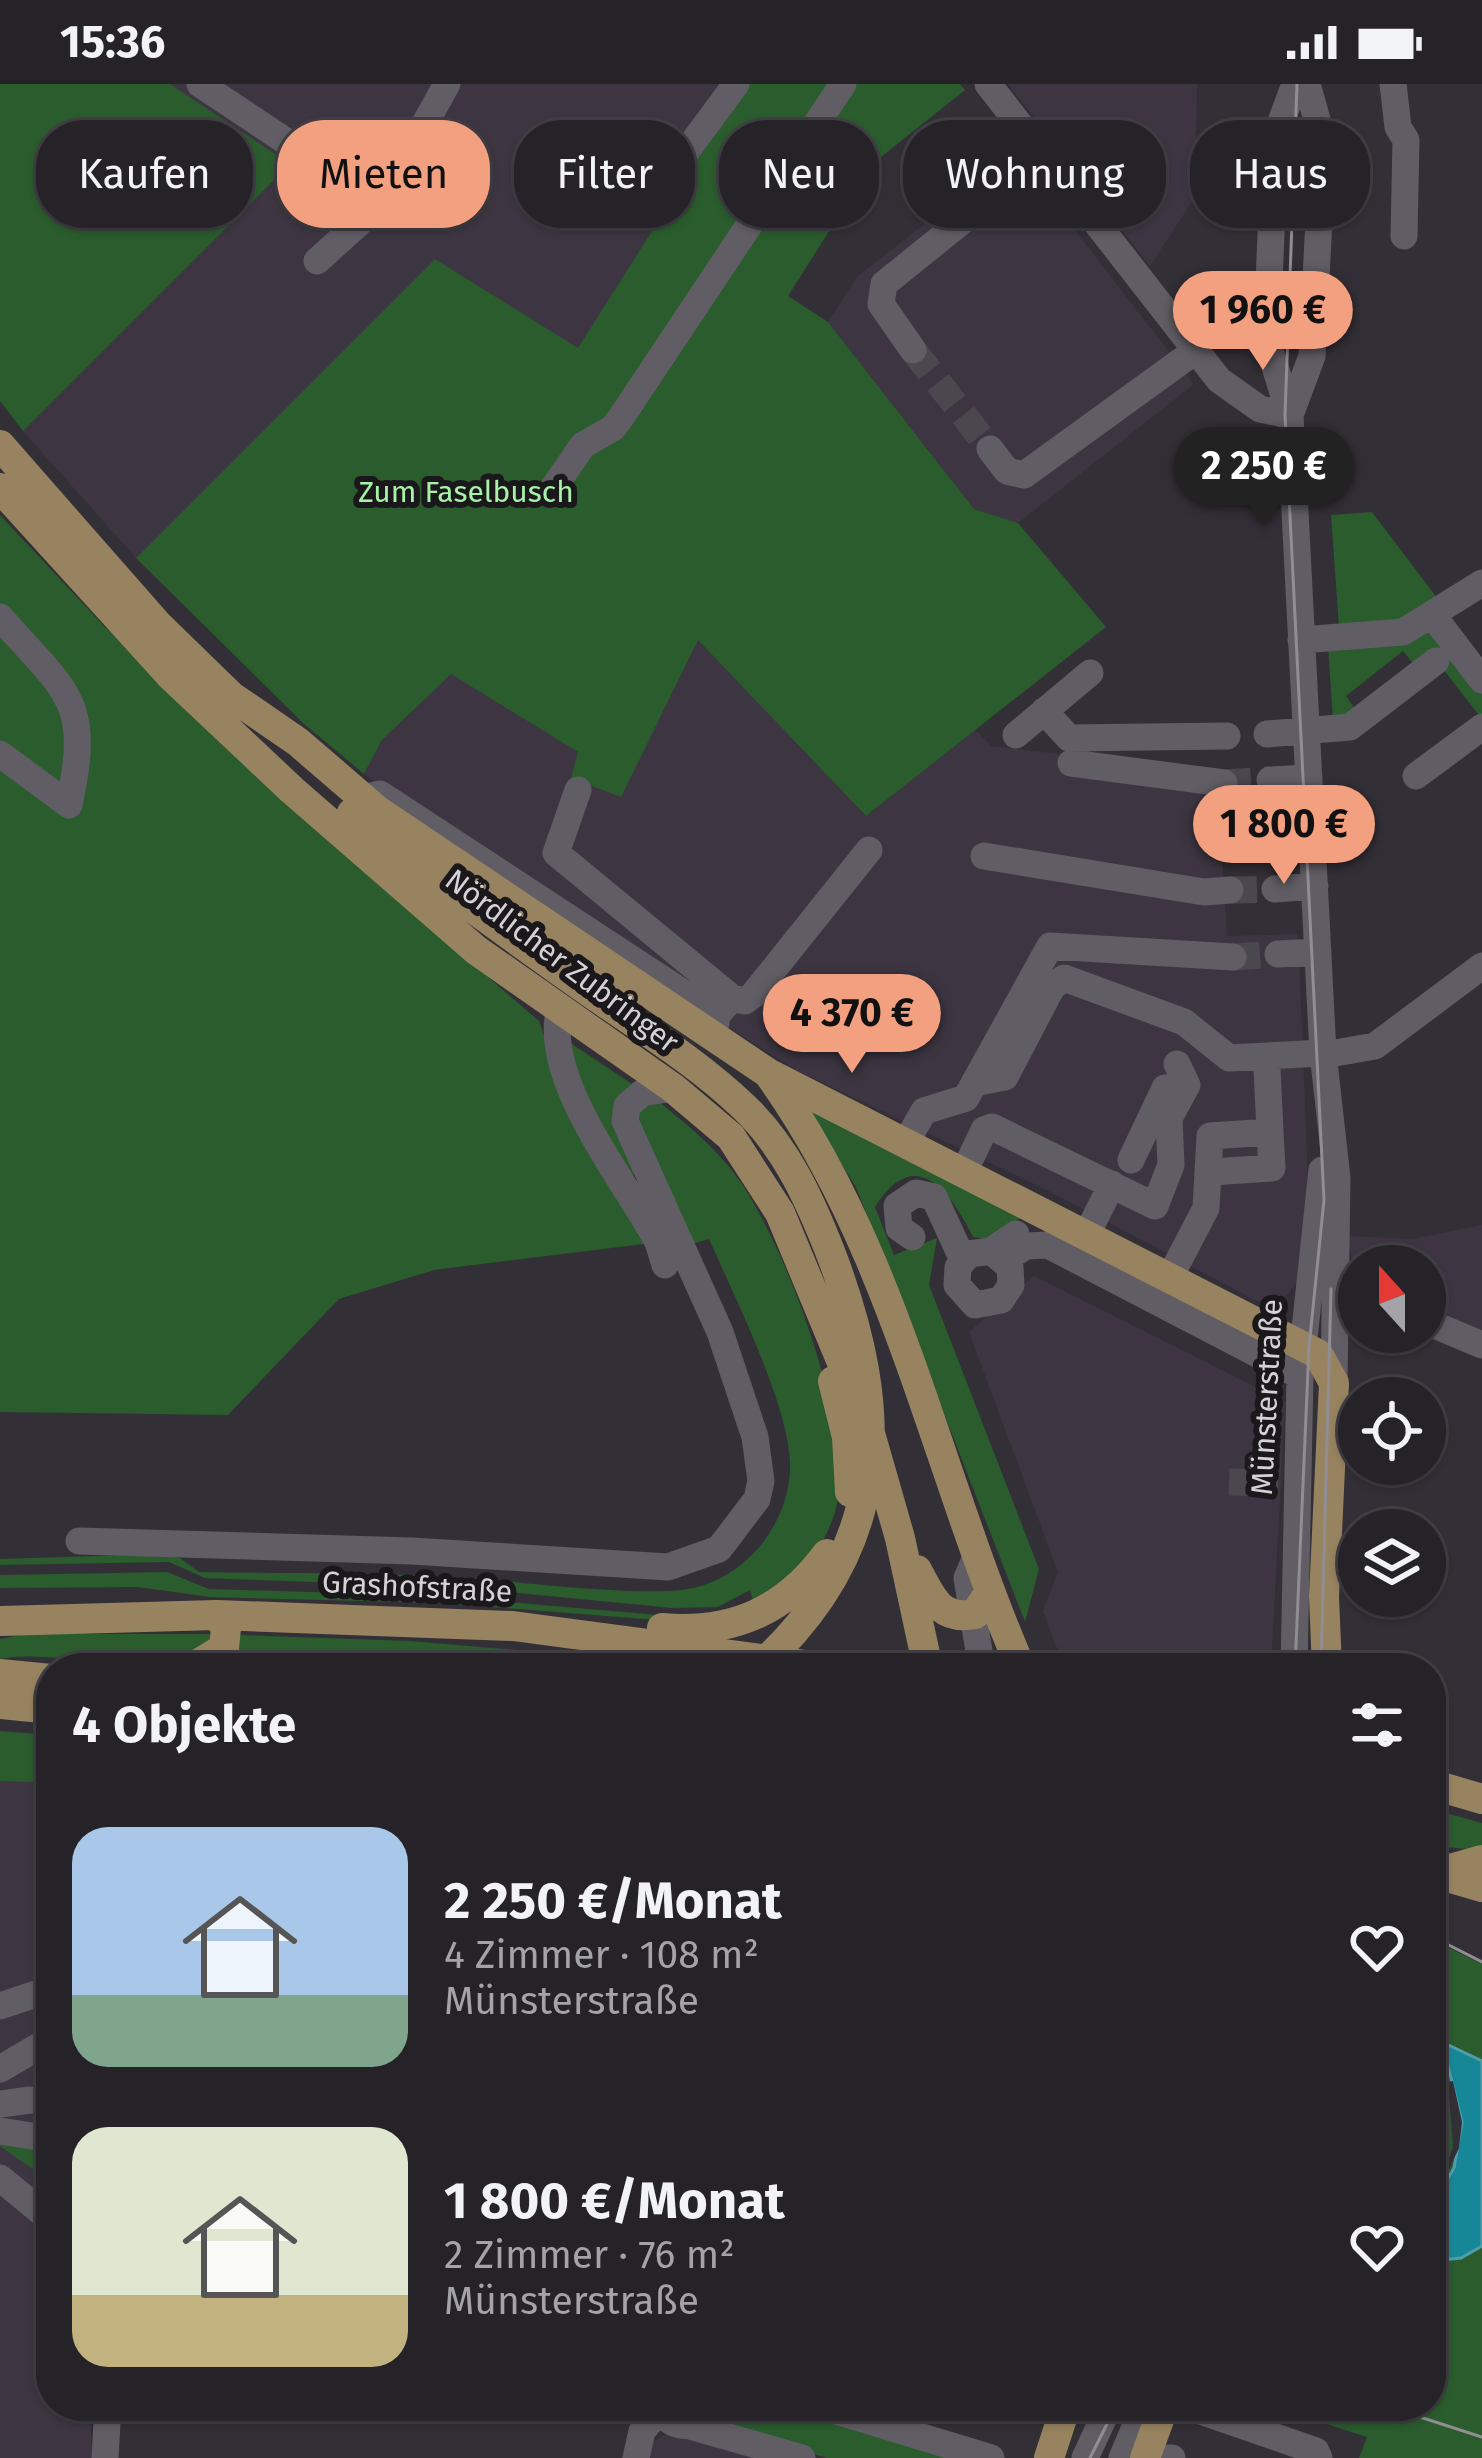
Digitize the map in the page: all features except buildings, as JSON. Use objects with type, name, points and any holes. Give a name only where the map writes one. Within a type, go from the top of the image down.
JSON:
[{"type":"main road","name":"Nördlicher Zubringer","points":[[0,445],[157,624],[231,696],[298,742],[363,798],[721,1016],[810,1135],[879,1284],[977,1555],[982,1603],[1012,1653]]},
{"type":"main road","name":"Nördlicher Zubringer","points":[[0,488],[170,675],[292,790],[476,950],[673,1088],[731,1137],[762,1180],[867,1424],[900,1538],[925,1653]]},
{"type":"main road","points":[[231,696],[398,852],[699,1068],[746,1108],[795,1173],[821,1229],[862,1344],[873,1420],[870,1461],[835,1573],[812,1609],[772,1653]]},
{"type":"main road","name":"Nördlicher Zubringer","points":[[768,1073],[1304,1343],[1318,1354],[1334,1383]]},
{"type":"main road","points":[[513,1626],[567,1619],[706,1629],[762,1614],[793,1594],[827,1554],[852,1481],[828,1339]]},
{"type":"main road","name":"Münsterstraße","points":[[1326,1653],[1302,1484],[1334,1383]]},
{"type":"main road","points":[[900,1538],[936,1606],[960,1616],[982,1603]]},
{"type":"main road","points":[[216,1653],[224,1648],[226,1628],[217,1616]]},
{"type":"main road","name":"Grashofstraße","points":[[0,1621],[217,1616],[513,1626],[716,1653]]},
{"type":"main road","points":[[0,1674],[36,1677]]},
{"type":"main road","points":[[0,1704],[36,1708]]},
{"type":"main road","points":[[1446,1788],[1482,1799]]},
{"type":"main road","points":[[1446,1876],[1479,1882]]},
{"type":"main road","points":[[1048,2458],[1061,2421]]},
{"type":"main road","points":[[1149,2458],[1160,2421]]},
{"type":"street","points":[[200,84],[277,135]]},
{"type":"street","points":[[426,120],[446,84]]},
{"type":"street","points":[[695,140],[736,84]]},
{"type":"street","points":[[554,487],[583,445],[613,428],[622,416],[843,84]]},
{"type":"street","points":[[988,84],[1016,120]]},
{"type":"street","name":"Münsterstraße","points":[[1295,84],[1275,138],[1268,306],[1271,354],[1290,415],[1324,1057],[1341,1245]]},
{"type":"street","name":"Münsterstraße","points":[[1290,415],[1312,356],[1323,141],[1307,84]]},
{"type":"street","points":[[1393,84],[1399,127],[1406,140],[1404,236]]},
{"type":"street","points":[[317,261],[353,228]]},
{"type":"street","points":[[913,350],[881,304],[884,284],[954,228]]},
{"type":"street","points":[[1099,228],[1219,380],[1248,402],[1290,415]]},
{"type":"street","points":[[990,449],[1014,476],[1036,470],[1195,351]]},
{"type":"street","points":[[1301,640],[1389,635],[1434,617],[1482,583]]},
{"type":"street","points":[[0,617],[76,710],[80,754],[69,805],[0,754]]},
{"type":"street","points":[[1434,617],[1482,680]]},
{"type":"street","points":[[1267,734],[1350,727],[1436,661]]},
{"type":"street","points":[[1016,735],[1090,673]]},
{"type":"street","points":[[1045,711],[1069,738],[1226,736]]},
{"type":"street","points":[[1417,776],[1482,727]]},
{"type":"street","points":[[1071,764],[1224,783]]},
{"type":"street","points":[[1270,780],[1310,778]]},
{"type":"street","points":[[578,790],[556,853],[647,924],[721,1016]]},
{"type":"street","points":[[363,798],[380,794],[721,1016]]},
{"type":"street","points":[[721,1016],[754,995],[869,850]]},
{"type":"street","points":[[984,856],[1204,892],[1230,890]]},
{"type":"street","points":[[1275,889],[1315,886]]},
{"type":"street","points":[[616,950],[647,924]]},
{"type":"street","points":[[906,1142],[924,1111],[962,1103],[1050,946],[1234,957]]},
{"type":"street","points":[[1278,955],[1318,952]]},
{"type":"street","points":[[1205,1090],[1204,1072],[1267,1068],[1375,1046],[1482,966]]},
{"type":"street","points":[[974,1083],[1005,1077],[1052,987],[1064,978],[1184,1022],[1229,1058],[1324,1057]]},
{"type":"street","points":[[559,1012],[554,1037],[565,1078],[678,1263]]},
{"type":"street","points":[[1131,1160],[1177,1064],[1201,1036]]},
{"type":"street","points":[[964,1172],[984,1130],[992,1126],[1155,1206],[1171,1165],[1169,1118],[1187,1085],[1177,1064]]},
{"type":"street","points":[[1169,1279],[1206,1208],[1212,1172],[1273,1168],[1267,1068]]},
{"type":"street","points":[[80,1541],[412,1551],[668,1567],[706,1557],[732,1538],[753,1510],[761,1481],[754,1438],[678,1263],[625,1121],[627,1106],[642,1093],[673,1088]]},
{"type":"street","name":"Münsterstraße","points":[[1295,1653],[1302,1484],[1300,1376],[1306,1293],[1329,1130]]},
{"type":"street","points":[[1086,1236],[1112,1184]]},
{"type":"street","points":[[912,1238],[899,1228],[897,1206],[916,1192],[934,1197],[963,1260],[957,1286],[967,1300],[984,1306],[1001,1300],[1011,1285],[998,1255]]},
{"type":"street","points":[[998,1255],[1030,1230],[1087,1251],[1124,1256]]},
{"type":"street","points":[[963,1260],[1048,1245],[1300,1376]]},
{"type":"street","points":[[1263,1322],[1292,1308],[1306,1293]]},
{"type":"street","points":[[1446,1330],[1482,1345]]},
{"type":"street","name":"Münsterstraße","points":[[1334,1383],[1340,1353]]},
{"type":"street","points":[[980,1653],[982,1603]]},
{"type":"street","points":[[0,2006],[36,1994]]},
{"type":"street","points":[[0,2069],[36,2048]]},
{"type":"street","points":[[0,2104],[30,2100]]},
{"type":"street","points":[[0,2131],[36,2137]]},
{"type":"street","points":[[0,2178],[36,2208]]},
{"type":"street","points":[[105,2458],[106,2421]]},
{"type":"street","points":[[636,2458],[649,2421]]},
{"type":"street","points":[[670,2421],[802,2458]]},
{"type":"street","points":[[690,2426],[704,2421]]},
{"type":"street","points":[[869,2421],[991,2458]]},
{"type":"street","points":[[1084,2458],[1101,2421]]},
{"type":"street","points":[[1122,2458],[1138,2421]]},
{"type":"street","points":[[1229,2421],[1316,2451],[1318,2458]]},
{"type":"street","points":[[1149,2458],[1172,2458]]},
{"type":"shaded area","points":[[170,84],[745,84],[695,163],[695,120],[514,120],[514,228],[654,228],[578,349],[435,259],[136,558],[23,431],[226,228],[253,228],[253,201],[277,177],[277,228],[490,228],[490,120],[277,120],[277,155],[253,139],[253,120],[224,120]]},
{"type":"shaded area","points":[[1008,84],[1197,84],[1196,120],[1190,120],[1190,205],[1150,266],[1120,228],[1166,228],[1166,120],[1036,120]]},
{"type":"shaded area","points":[[919,228],[1073,228],[1194,384],[1018,523],[974,509],[828,322],[857,277]]},
{"type":"shaded area","points":[[698,639],[866,816],[975,730],[991,746],[1217,772],[1227,936],[1298,934],[1308,1180],[1298,1281],[1285,1298],[1257,1301],[1051,1192],[798,1071],[544,913],[364,774],[382,740],[451,673],[578,752]]},
{"type":"shaded area","points":[[1482,1225],[1482,1338],[1446,1322],[1446,1245],[1350,1245],[1349,1236],[1413,1239]]},
{"type":"shaded area","points":[[1034,1276],[1285,1402],[1272,1653],[1058,1651],[1043,1611],[1058,1572],[969,1332]]},
{"type":"shaded area","points":[[0,1770],[36,1771],[36,2421],[91,2421],[92,2458],[0,2458]]},
{"type":"shaded area","points":[[669,2432],[774,2458],[643,2458],[646,2446]]},
{"type":"green space","points":[[0,84],[170,84],[224,120],[36,120],[36,228],[226,228],[23,431],[0,401]]},
{"type":"green space","name":"Zum Faselbusch","points":[[745,84],[960,84],[965,90],[927,120],[903,120],[903,139],[879,159],[879,120],[722,120]]},
{"type":"green space","name":"Zum Faselbusch","points":[[719,125],[719,228],[831,228],[788,296],[828,322],[974,509],[1018,523],[1106,627],[866,816],[698,640],[621,797],[571,778],[578,752],[451,674],[382,740],[364,774],[304,724],[136,558],[435,259],[578,348],[654,228],[695,228],[695,163]]},
{"type":"green space","points":[[253,139],[277,155],[277,177],[253,201]]},
{"type":"green space","points":[[1372,512],[1444,607],[1418,622],[1339,628],[1331,515]]},
{"type":"green space","points":[[0,515],[105,627],[317,829],[539,1021],[557,1072],[644,1244],[434,1270],[339,1299],[228,1415],[0,1412]]},
{"type":"green space","points":[[1432,629],[1482,693],[1482,719],[1432,655],[1416,667],[1403,651],[1346,696],[1357,712],[1333,720],[1328,646]]},
{"type":"green space","points":[[560,1036],[638,1088],[630,1095],[642,1169],[633,1175],[576,1091]]},
{"type":"green space","points":[[658,1101],[719,1155],[756,1207],[795,1291],[836,1436],[839,1478],[829,1528],[803,1567],[755,1608],[750,1590],[718,1607],[672,1608],[467,1588],[205,1578],[169,1562],[0,1565],[0,1559],[159,1554],[180,1558],[199,1572],[423,1575],[651,1591],[701,1586],[737,1568],[766,1538],[784,1502],[790,1461],[787,1437],[758,1349],[709,1239],[692,1244],[633,1110]]},
{"type":"green space","points":[[804,1105],[1027,1214],[987,1239],[973,1237],[943,1191],[918,1176],[890,1188],[875,1207],[894,1255],[937,1238],[929,1285],[1039,1569],[1025,1622],[856,1187]]},
{"type":"green space","points":[[167,1572],[209,1589],[439,1596],[681,1617],[682,1622],[440,1603],[210,1597],[138,1587],[0,1588],[0,1575]]},
{"type":"green space","points":[[24,1634],[213,1634],[216,1638],[196,1653],[36,1653],[36,1657],[0,1659],[0,1639]]},
{"type":"green space","points":[[240,1635],[410,1641],[551,1653],[230,1653]]},
{"type":"green space","points":[[0,1731],[36,1734],[36,1782],[0,1781]]},
{"type":"green space","points":[[1446,1813],[1482,1823],[1482,1851],[1446,1847]]},
{"type":"green space","points":[[1446,1946],[1482,1964],[1482,2458],[1359,2458],[1367,2437],[1317,2421],[1446,2421]]},
{"type":"green space","points":[[0,2139],[36,2144],[36,2171],[0,2146]]},
{"type":"green space","points":[[726,2421],[842,2421],[956,2458],[827,2458],[730,2428]]},
{"type":"water","points":[[1446,2044],[1482,2061],[1482,2246],[1461,2258],[1446,2260],[1446,2182],[1454,2168],[1462,2122]]},
{"type":"pier","points":[[1453,2081],[1462,2122],[1459,2148],[1446,2175],[1453,2147],[1448,2082]]},
{"type":"tunnel","points":[[913,350],[990,449]]},
{"type":"tunnel","points":[[1224,783],[1270,780]]},
{"type":"tunnel","points":[[1230,890],[1275,889]]},
{"type":"tunnel","points":[[1233,957],[1278,954]]},
{"type":"tunnel","points":[[1229,1482],[1278,1483]]},
{"type":"tram line","points":[[1296,1653],[1309,1347],[1324,1200],[1285,415],[1297,84]]},
{"type":"tram line","points":[[1321,1653],[1331,1289]]},
{"type":"tram line","points":[[1446,1944],[1482,1962]]},
{"type":"tram line","points":[[1090,2458],[1108,2421]]},
{"type":"tram line","points":[[1432,2421],[1482,2437]]}]
